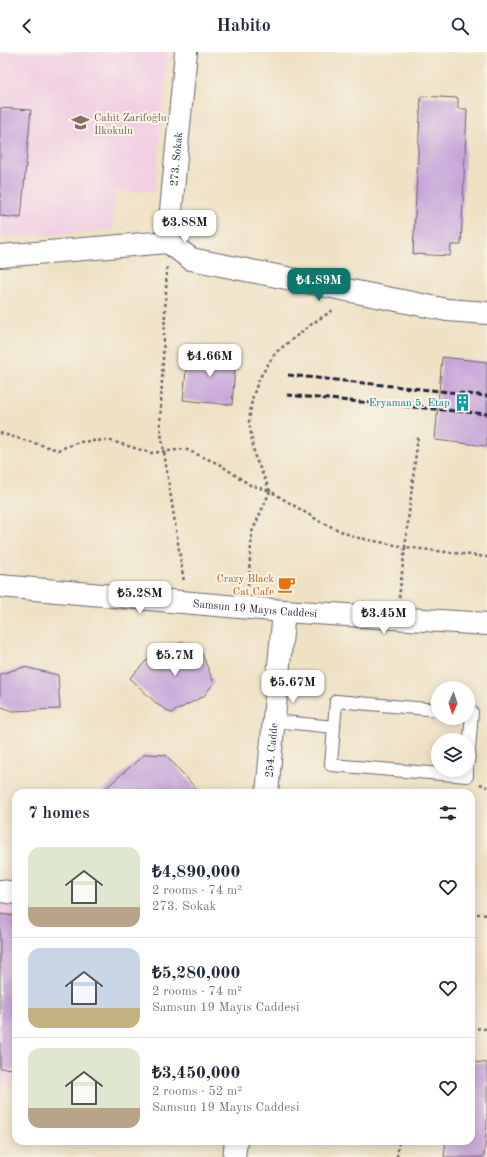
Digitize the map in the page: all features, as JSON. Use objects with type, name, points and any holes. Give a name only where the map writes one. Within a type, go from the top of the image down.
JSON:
[{"type":"street","name":"273. Sokak","points":[[168,242],[186,52]]},
{"type":"street","points":[[0,256],[168,242],[191,259],[447,310],[487,313]]},
{"type":"street","name":"Samsun 19 Mayıs Caddesi","points":[[0,586],[284,611],[487,624]]},
{"type":"street","name":"254. Cadde","points":[[268,789],[284,611]]},
{"type":"street","points":[[0,891],[12,892]]},
{"type":"street","points":[[234,1157],[236,1145]]},
{"type":"lane","points":[[431,709],[336,701],[331,765],[431,773]]},
{"type":"lane","points":[[274,721],[334,726]]},
{"type":"path","points":[[168,242],[160,426],[187,602]]},
{"type":"path","points":[[246,608],[252,532],[270,491],[255,456],[249,422],[252,399],[259,379],[275,353],[313,323],[362,293]]},
{"type":"path","points":[[0,433],[58,450],[79,442],[108,440],[151,453],[185,450],[219,464],[250,485],[270,491],[321,522],[354,538],[406,547],[487,557]]},
{"type":"path","points":[[397,618],[418,436]]},
{"type":"path","points":[[475,914],[487,915]]},
{"type":"path","points":[[475,1028],[487,1029]]},
{"type":"path","points":[[397,1157],[398,1145]]},
{"type":"shaded area","name":"Cahit Zarifoğlu İlkokulu","points":[[0,52],[154,52],[168,55],[155,191],[115,192],[112,230],[0,237]]},
{"type":"shaded area","points":[[0,903],[12,904],[12,1086],[0,1084]]},
{"type":"building","points":[[421,96],[458,98],[458,109],[467,109],[461,245],[451,245],[450,256],[413,254]]},
{"type":"building","points":[[0,108],[31,110],[21,218],[0,216]]},
{"type":"building","points":[[188,351],[236,356],[232,405],[183,400]]},
{"type":"building","name":"Eryaman 5. Etap","points":[[442,357],[487,362],[487,446],[435,440]]},
{"type":"building","points":[[182,642],[200,649],[214,683],[204,696],[171,713],[157,704],[130,678],[146,661]]},
{"type":"building","points":[[24,667],[58,675],[60,709],[12,711],[0,706],[0,674]]},
{"type":"building","points":[[145,754],[166,755],[196,789],[105,789]]},
{"type":"building","points":[[0,914],[12,916],[12,1069],[0,1068]]},
{"type":"building","points":[[475,1062],[487,1063],[487,1123],[484,1157],[444,1157],[446,1145],[475,1145]]},
{"type":"railway","points":[[288,375],[487,396]]},
{"type":"railway","points":[[287,395],[487,414]]},
{"type":"place","name":"Cahit Zarifoğlu İlkokulu","points":[[81,123]]},
{"type":"place","name":"Eryaman 5. Etap","points":[[463,402]]},
{"type":"place","name":"Crazy Black Cat Cafe","points":[[287,584]]}]
